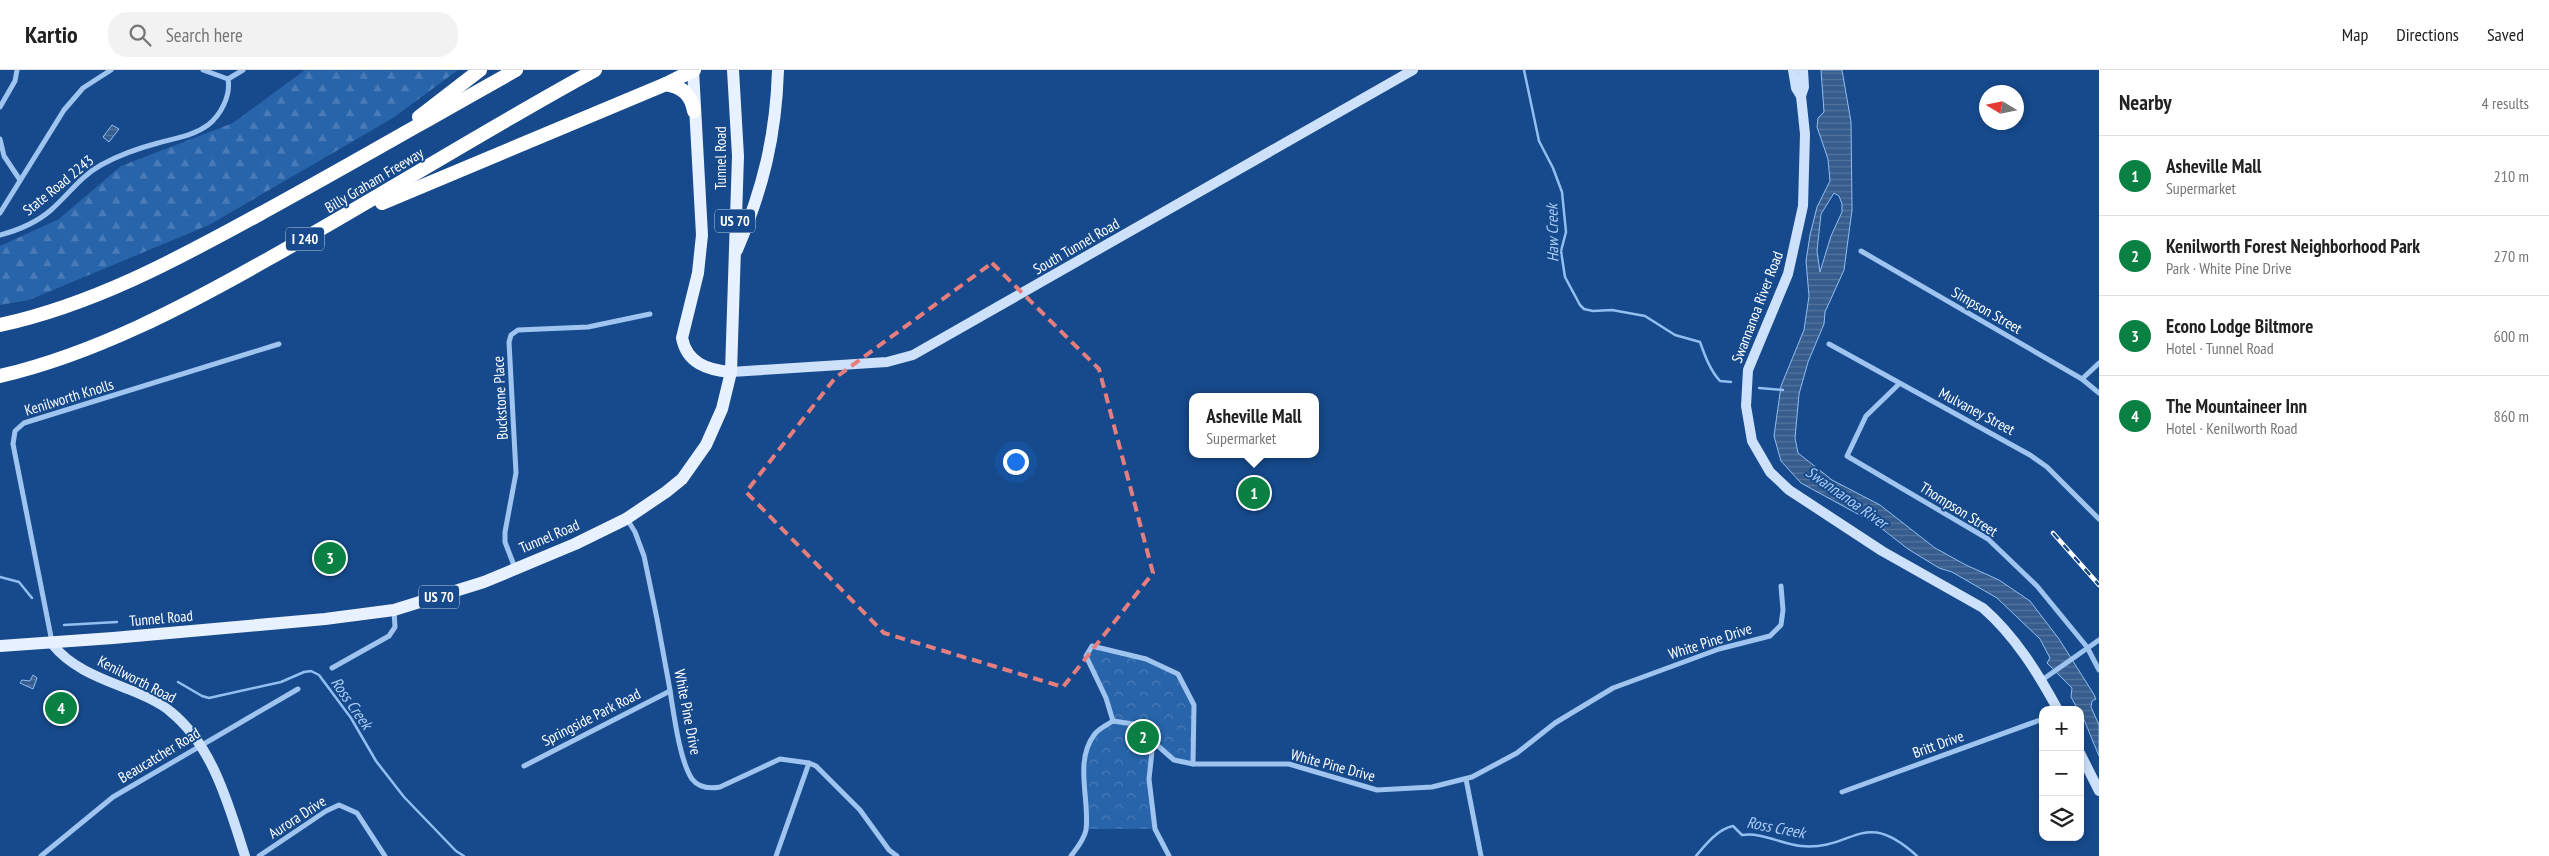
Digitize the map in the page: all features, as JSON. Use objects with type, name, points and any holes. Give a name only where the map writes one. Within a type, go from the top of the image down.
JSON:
[{"type":"highway","points":[[394,140],[420,116],[480,70]]},
{"type":"highway","name":"Billy Graham Freeway","points":[[0,325],[67,306],[135,278],[232,230],[516,70]]},
{"type":"highway","name":"Billy Graham Freeway","points":[[0,376],[78,352],[134,329],[191,301],[360,208],[475,138],[595,70]]},
{"type":"highway","points":[[360,208],[372,208],[666,84],[694,70]]},
{"type":"highway","points":[[666,84],[677,86],[688,94],[694,111]]},
{"type":"main road","points":[[694,70],[694,111],[702,216],[701,252],[694,293],[682,338],[684,346],[694,361],[707,368],[730,372]]},
{"type":"main road","name":"Tunnel Road","points":[[0,646],[53,644],[325,619],[394,610],[454,592],[515,569],[626,518],[648,506],[682,480],[701,455],[722,409],[730,372],[738,156],[733,70]]},
{"type":"main road","points":[[734,257],[756,201],[772,140],[778,70]]},
{"type":"main road","name":"South Tunnel Road","points":[[730,372],[887,362],[913,355],[1413,70]]},
{"type":"main road","name":"Swannanoa River Road","points":[[1793,70],[1796,88],[1801,96]]},
{"type":"main road","name":"Swannanoa River Road","points":[[1803,70],[1804,87],[1801,96],[1805,134],[1803,206],[1788,274],[1748,370],[1746,406],[1752,441],[1770,472],[1789,490],[1882,551],[1983,608],[2008,633],[2042,680],[2056,706]]},
{"type":"main road","name":"Kenilworth Road","points":[[53,644],[60,659],[67,664],[77,666],[162,705],[190,730],[200,745],[228,804],[245,856]]},
{"type":"main road","points":[[2084,761],[2099,791]]},
{"type":"street","points":[[0,107],[15,81],[17,70]]},
{"type":"street","points":[[0,213],[70,103],[83,88],[111,70]]},
{"type":"street","points":[[204,70],[228,79],[243,70]]},
{"type":"street","name":"State Road 2243","points":[[0,235],[28,226],[40,218],[85,175],[100,165],[159,143],[190,135],[208,125],[219,114],[226,100],[230,88],[228,79]]},
{"type":"street","points":[[0,139],[4,156],[20,180]]},
{"type":"street","name":"Simpson Street","points":[[1861,251],[2082,380],[2099,393]]},
{"type":"street","name":"Buckstone Place","points":[[515,569],[505,542],[505,532],[516,473],[509,342],[512,335],[518,330],[588,327],[650,314]]},
{"type":"street","name":"Kenilworth Knolls","points":[[53,644],[13,444],[15,431],[24,423],[39,418],[279,344]]},
{"type":"street","name":"Mulvaney Street","points":[[1829,344],[1899,384],[2006,440],[2030,455],[2047,468],[2099,519]]},
{"type":"street","points":[[2082,380],[2099,363]]},
{"type":"street","name":"Thompson Street","points":[[1899,384],[1866,416],[1847,456],[1988,539],[2037,586],[2087,648],[2099,670]]},
{"type":"street","name":"White Pine Drive","points":[[626,518],[636,532],[644,556],[686,767],[693,780],[700,786],[711,789],[720,787],[780,759],[809,762]]},
{"type":"street","name":"White Pine Drive","points":[[1113,721],[1120,720],[1133,724],[1174,760],[1193,764],[1288,764],[1377,790],[1432,787],[1466,779],[1518,752],[1555,723],[1613,688],[1719,649],[1770,636],[1781,625],[1783,610],[1781,586]]},
{"type":"street","points":[[332,668],[389,636],[395,627],[394,610]]},
{"type":"street","points":[[2042,680],[2099,640]]},
{"type":"street","points":[[1070,856],[1082,842],[1086,830],[1084,775],[1087,750],[1095,734],[1113,721],[1106,698],[1086,656],[1092,646],[1146,659],[1178,674],[1194,705],[1193,764]]},
{"type":"street","name":"Beaucatcher Road","points":[[41,856],[97,808],[200,745],[298,689]]},
{"type":"street","name":"Springside Park Road","points":[[524,766],[670,691]]},
{"type":"street","name":"Britt Drive","points":[[1842,792],[2039,720]]},
{"type":"street","points":[[1153,742],[1148,779],[1155,829],[1168,856]]},
{"type":"street","points":[[776,856],[809,762],[816,766],[860,810],[889,850],[897,856]]},
{"type":"street","points":[[1466,779],[1481,856]]},
{"type":"street","name":"Aurora Drive","points":[[260,856],[326,811],[339,805],[357,814],[385,856]]},
{"type":"highlighted area","points":[[992,263],[1099,369],[1153,573],[1063,687],[884,633],[746,492],[835,378]]},
{"type":"green space","points":[[305,70],[458,70],[393,118],[209,225],[29,300],[0,305],[0,246],[59,219],[121,166],[233,123]]},
{"type":"green space","points":[[1092,646],[1146,659],[1178,674],[1194,705],[1193,764],[1174,760],[1153,743],[1149,779],[1155,829],[1086,829],[1083,781],[1085,757],[1094,735],[1113,721],[1086,656]]},
{"type":"water","name":"Swannanoa River","points":[[1821,70],[1842,70],[1851,122],[1852,210],[1844,270],[1825,312],[1824,324],[1808,362],[1799,394],[1795,438],[1798,453],[1832,480],[1880,505],[1935,548],[1999,580],[2030,601],[2059,639],[2096,699],[2092,701],[2091,707],[2099,725],[2099,756],[2084,720],[2084,706],[2076,706],[2071,697],[2072,688],[2047,663],[2050,658],[2040,639],[1997,598],[1952,572],[1939,568],[1908,549],[1876,524],[1801,483],[1781,461],[1774,436],[1781,386],[1804,330],[1809,296],[1806,261],[1810,235],[1817,207],[1830,181],[1828,159],[1817,127],[1818,118],[1824,112]],"holes":[[[1834,193],[1839,196],[1842,212],[1831,236],[1820,272],[1817,251],[1821,214]]]},
{"type":"water","points":[[112,125],[119,129],[109,142],[103,137]]},
{"type":"water","points":[[33,675],[37,678],[33,689],[20,683],[22,680],[30,681]]},
{"type":"waterway","name":"Haw Creek","points":[[1524,70],[1539,141],[1553,168],[1562,192],[1566,232],[1561,251],[1565,277],[1580,305],[1584,309],[1593,311],[1612,310],[1645,316],[1675,335],[1700,342],[1716,377],[1720,381],[1731,382]]},
{"type":"waterway","name":"Haw Creek","points":[[1759,388],[1783,390]]},
{"type":"waterway","name":"Ross Creek","points":[[0,577],[19,582],[32,598]]},
{"type":"waterway","name":"Ross Creek","points":[[64,625],[117,622]]},
{"type":"waterway","name":"Ross Creek","points":[[178,682],[209,698],[281,682],[304,672],[311,671],[319,675],[351,718],[376,761],[404,797],[456,851],[464,856]]},
{"type":"waterway","name":"Ross Creek","points":[[1696,856],[1717,834],[1733,826],[1742,835],[1757,835],[1801,846],[1819,846],[1834,843],[1870,832],[1883,834],[1898,841],[1917,856]]},
{"type":"railway","points":[[2053,533],[2099,585]]},
{"type":"place","name":"Asheville Mall","points":[[1254,493]]},
{"type":"place","name":"Econo Lodge Biltmore","points":[[330,558]]},
{"type":"place","name":"The Mountaineer Inn","points":[[61,708]]},
{"type":"place","name":"Kenilworth Forest Neighborhood Park","points":[[1143,737]]}]
